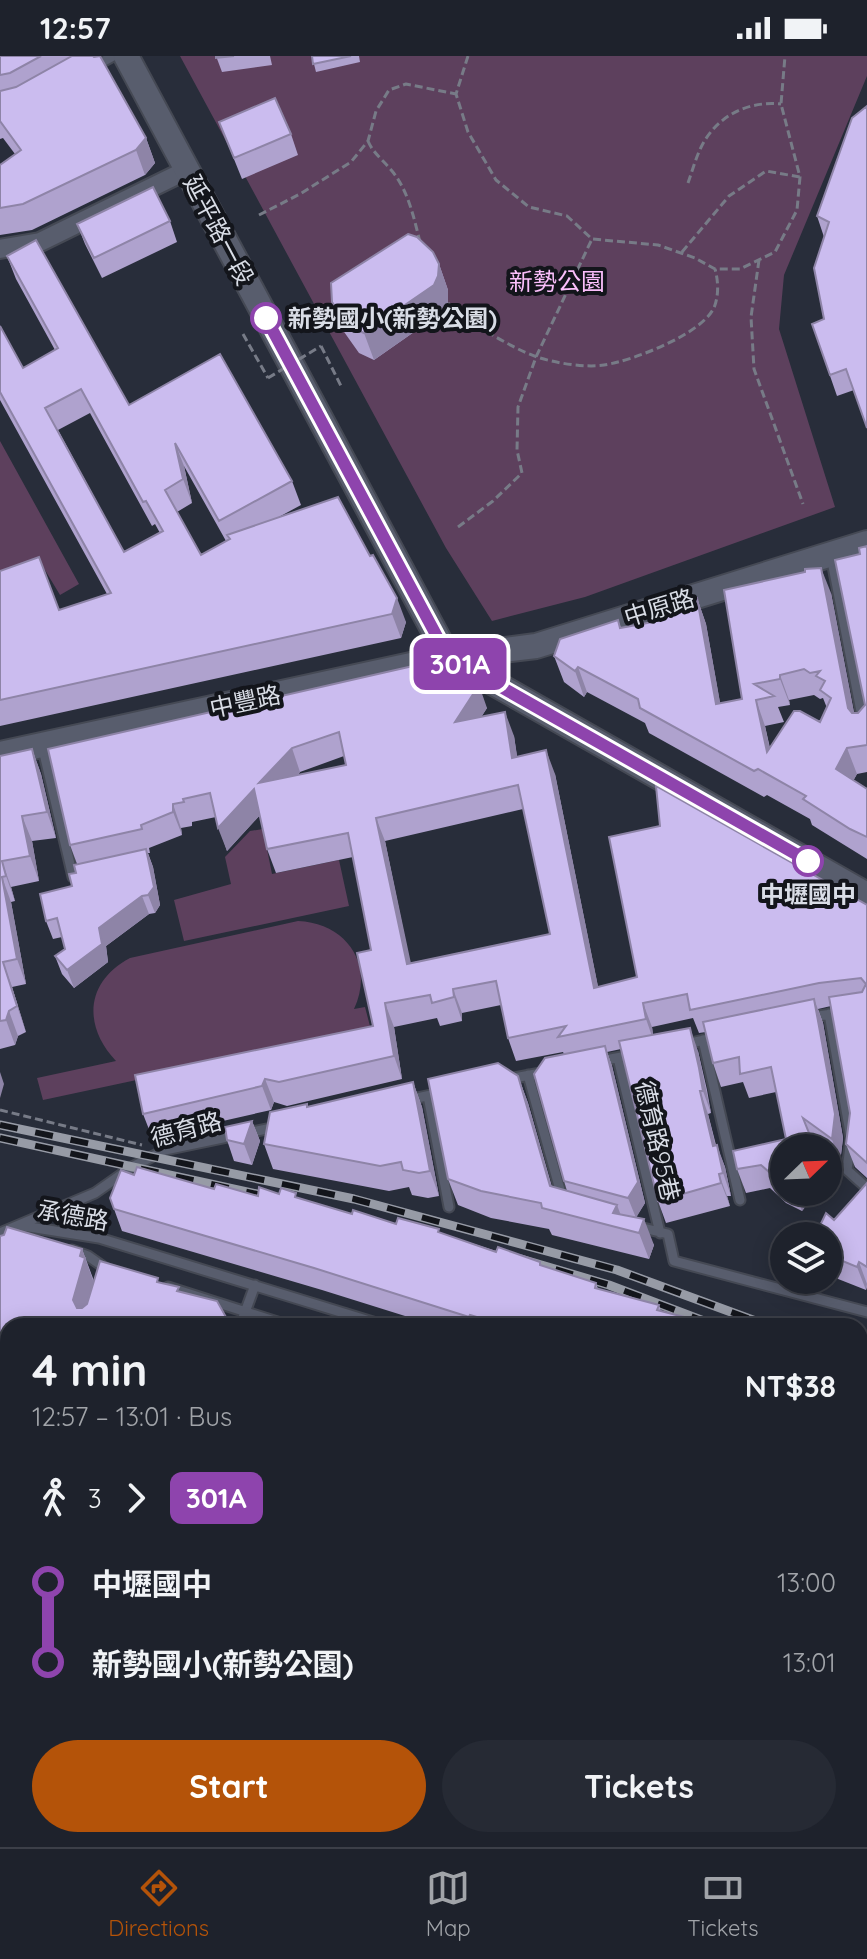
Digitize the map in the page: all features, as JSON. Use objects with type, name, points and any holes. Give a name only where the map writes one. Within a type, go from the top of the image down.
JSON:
[{"type":"main road","name":"延平路一段","points":[[126,56],[448,657]]},
{"type":"main road","name":"中原路","points":[[448,657],[536,646],[867,543]]},
{"type":"main road","name":"中豐路","points":[[2,754],[448,657]]},
{"type":"main road","points":[[448,657],[867,895]]},
{"type":"street","points":[[0,249],[40,242],[187,170]]},
{"type":"lane","points":[[87,70],[113,56]]},
{"type":"lane","points":[[831,554],[866,731]]},
{"type":"lane","points":[[42,745],[73,877],[88,874]]},
{"type":"lane","points":[[801,1020],[867,1009]]},
{"type":"lane","points":[[829,1014],[851,1138],[847,1170],[863,1185]]},
{"type":"lane","points":[[675,1046],[731,1034]]},
{"type":"lane","points":[[703,1040],[740,1200]]},
{"type":"lane","points":[[588,1064],[646,1052]]},
{"type":"lane","name":"德育路95巷","points":[[618,1058],[660,1233],[668,1234],[674,1261],[867,1312]]},
{"type":"lane","points":[[500,1081],[558,1070]]},
{"type":"lane","points":[[528,1075],[565,1208]]},
{"type":"lane","points":[[397,1102],[457,1090]]},
{"type":"lane","points":[[428,1096],[449,1207]]},
{"type":"lane","name":"德育路","points":[[0,1233],[23,1226],[95,1193],[132,1167],[165,1150],[289,1125]]},
{"type":"lane","name":"承德路","points":[[23,1226],[54,1244]]},
{"type":"lane","name":"承德路","points":[[23,1226],[99,1238],[360,1318]]},
{"type":"lane","points":[[633,1226],[660,1233]]},
{"type":"lane","name":"承德路","points":[[66,1248],[120,1273]]},
{"type":"lane","points":[[102,1283],[106,1269]]},
{"type":"lane","points":[[162,1285],[268,1318]]},
{"type":"lane","points":[[243,1318],[255,1285]]},
{"type":"path","points":[[468,56],[456,94],[468,132],[496,180],[529,207],[567,216],[592,239],[658,245],[715,269],[740,269],[775,252],[797,210],[800,177],[781,104],[785,56]]},
{"type":"path","points":[[259,215],[351,162],[368,141],[376,111],[389,90],[406,84],[456,94]]},
{"type":"path","points":[[688,183],[705,140],[727,116],[758,102],[781,104]]},
{"type":"path","points":[[368,141],[372,150],[394,173],[410,206],[422,249]]},
{"type":"path","points":[[681,253],[729,196],[766,171],[800,177]]},
{"type":"path","points":[[458,527],[493,501],[522,473],[517,450],[518,407],[536,357],[592,239]]},
{"type":"path","points":[[759,260],[751,317],[754,369],[803,504]]},
{"type":"path","points":[[448,303],[462,316],[536,357],[603,366],[655,350],[688,333],[715,308],[718,283],[715,269]]},
{"type":"path","points":[[243,334],[268,378],[321,346],[341,386]]},
{"type":"path","points":[[0,1110],[165,1150]]},
{"type":"green space","name":"新勢公園","points":[[180,56],[867,56],[867,76],[784,275],[779,329],[835,507],[585,597],[492,621],[446,548]]},
{"type":"green space","points":[[0,441],[79,584],[60,595],[39,560],[0,596]]},
{"type":"green space","points":[[263,829],[272,874],[339,860],[349,906],[184,941],[174,900],[231,884],[225,857],[250,831]]},
{"type":"green space","points":[[298,921],[330,929],[352,949],[361,977],[354,1009],[365,1007],[371,1030],[43,1100],[37,1078],[116,1061],[105,1048],[94,1019],[97,992],[115,968],[130,958]]},
{"type":"building","points":[[0,56],[41,56],[0,75]]},
{"type":"building","points":[[72,56],[100,56],[146,138],[136,150],[23,204],[0,208],[0,165],[21,150],[0,121],[0,91],[16,87]]},
{"type":"building","points":[[312,56],[351,56],[313,64]]},
{"type":"building","points":[[275,98],[291,134],[234,158],[219,122]]},
{"type":"building","points":[[867,106],[867,428],[846,369],[830,375],[812,324],[824,319],[814,268],[829,222],[817,216],[852,118]]},
{"type":"building","points":[[153,187],[170,221],[94,258],[77,224]]},
{"type":"building","points":[[408,234],[417,237],[433,252],[439,264],[434,285],[364,333],[349,326],[332,302],[331,283]]},
{"type":"building","points":[[36,240],[129,405],[220,354],[292,481],[219,521],[175,443],[183,479],[165,490],[201,555],[230,539],[227,535],[338,497],[397,598],[392,614],[0,700],[0,571],[39,557],[59,610],[111,593],[0,392],[0,326],[23,368],[58,348],[7,256]],"holes":[[[81,389],[143,502],[146,501],[163,531],[124,552],[45,408]]]},
{"type":"building","points":[[867,546],[867,745],[847,748],[836,769],[867,789],[867,837],[803,799],[806,796],[640,708],[638,699],[578,667],[575,671],[554,656],[560,639],[618,620],[620,628],[653,622],[651,613],[697,598],[716,704],[742,699],[724,590],[805,572],[805,569],[821,568],[848,708],[852,713],[858,713],[865,705],[835,560],[860,554],[859,548]],"holes":[[[804,669],[810,673],[820,671],[816,676],[825,681],[820,690],[831,698],[820,722],[794,711],[767,752],[756,700],[774,696],[754,684],[780,679],[780,675]]]},
{"type":"building","points":[[435,661],[438,672],[453,668],[479,685],[455,722],[505,712],[512,758],[546,750],[594,988],[637,977],[609,837],[660,826],[656,786],[867,905],[867,1163],[846,1144],[850,1113],[829,997],[862,992],[866,984],[861,978],[819,983],[690,1010],[687,994],[643,1003],[646,1019],[558,1037],[566,1026],[508,1038],[496,981],[453,989],[454,997],[432,1003],[430,995],[385,1003],[394,1056],[279,1082],[265,1079],[262,1086],[143,1114],[135,1075],[373,1026],[357,953],[371,950],[348,833],[267,849],[254,789],[218,828],[210,793],[173,804],[173,812],[141,825],[142,829],[70,845],[48,749]],"holes":[[[339,732],[346,765],[259,783],[292,748]],[[518,785],[550,934],[407,964],[376,818]]]},
{"type":"building","points":[[32,749],[47,812],[22,816],[30,856],[2,861],[6,876],[2,877],[17,959],[3,962],[17,1006],[9,1011],[6,1020],[0,1021],[0,756]]},
{"type":"building","points":[[146,849],[154,887],[148,895],[142,896],[99,928],[102,944],[67,970],[55,956],[65,949],[57,918],[46,921],[40,894],[72,886],[69,874],[76,873],[74,865]]},
{"type":"building","points":[[814,999],[835,1114],[833,1134],[825,1134],[803,1118],[809,1134],[785,1134],[771,1067],[740,1074],[739,1057],[713,1063],[703,1022]]},
{"type":"building","points":[[690,1028],[703,1091],[700,1091],[723,1173],[719,1174],[721,1183],[658,1201],[619,1041]]},
{"type":"building","points":[[605,1046],[638,1182],[628,1198],[564,1181],[534,1074],[545,1058]]},
{"type":"building","points":[[498,1063],[518,1076],[550,1186],[617,1205],[613,1213],[644,1219],[639,1233],[542,1208],[541,1203],[481,1191],[448,1179],[428,1079]]},
{"type":"building","points":[[413,1082],[430,1171],[419,1173],[403,1170],[401,1162],[380,1166],[264,1144],[270,1112],[307,1104],[307,1107]]},
{"type":"building","points":[[252,1121],[244,1144],[227,1140],[225,1127]]},
{"type":"building","points":[[770,1143],[770,1173],[761,1165],[737,1169],[733,1151]]},
{"type":"building","points":[[137,1167],[214,1189],[216,1184],[258,1196],[259,1187],[279,1194],[281,1188],[296,1193],[295,1197],[352,1214],[353,1210],[396,1224],[398,1218],[439,1229],[438,1232],[496,1252],[498,1247],[540,1262],[540,1265],[596,1283],[595,1288],[659,1305],[657,1310],[684,1317],[469,1317],[114,1209],[110,1198],[121,1170],[134,1175]]},
{"type":"building","points":[[867,1183],[867,1267],[859,1262],[857,1267],[842,1261],[842,1222],[822,1222],[826,1213],[834,1220]]},
{"type":"building","points":[[7,1227],[82,1249],[80,1256],[85,1258],[73,1300],[77,1308],[87,1304],[100,1261],[158,1278],[157,1282],[179,1287],[177,1291],[217,1301],[227,1318],[0,1318],[0,1236],[4,1235]]},
{"type":"railway","points":[[0,1125],[354,1199],[617,1270],[747,1318]]},
{"type":"railway","points":[[0,1138],[280,1199]]},
{"type":"railway","points":[[521,1259],[609,1285],[696,1318]]},
{"type":"bus line","name":"301A","points":[[266,318],[448,657],[808,861]]},
{"type":"place","name":"新勢國小(新勢公園)","points":[[266,318]]},
{"type":"place","name":"中壢國中","points":[[808,861]]}]
